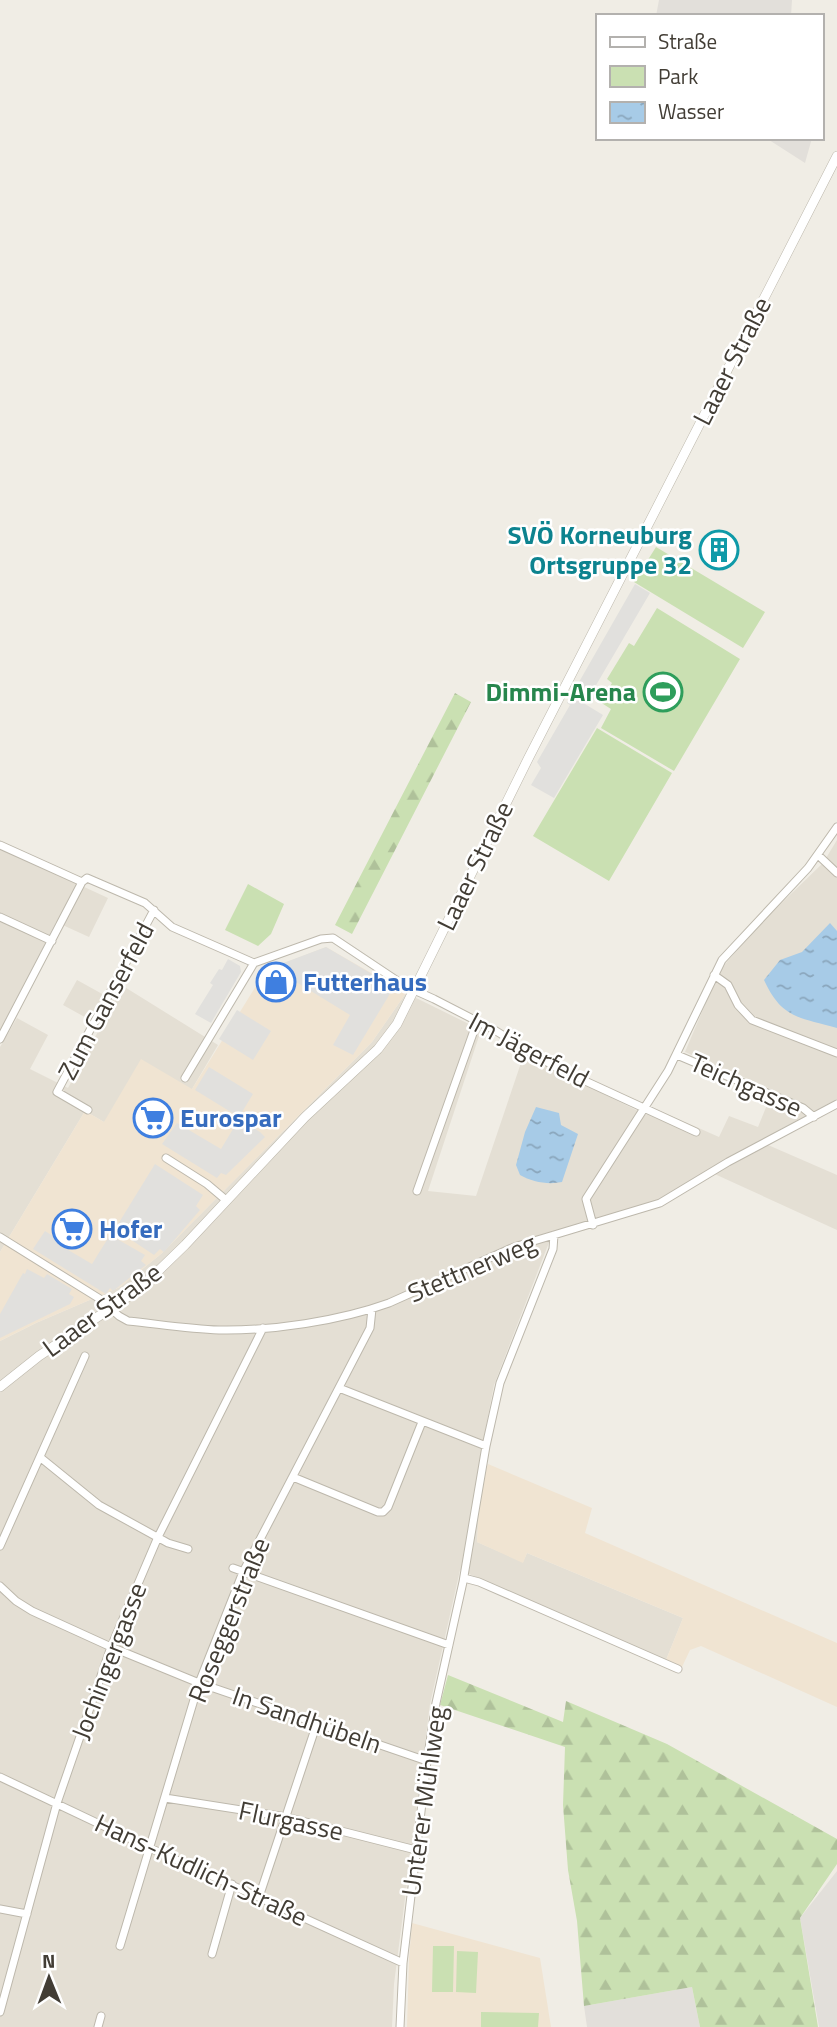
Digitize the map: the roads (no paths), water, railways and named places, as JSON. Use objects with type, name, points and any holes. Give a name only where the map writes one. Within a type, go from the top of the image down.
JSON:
[{"type":"street","name":"Laaer Straße","points":[[0,1387],[39,1356],[143,1285],[170,1260],[304,1117],[383,1044],[397,1024],[528,759],[837,156]]},
{"type":"street","points":[[593,1225],[586,1199],[677,1055],[714,975],[729,951],[808,868],[837,827]]},
{"type":"street","points":[[0,845],[82,882]]},
{"type":"street","points":[[818,855],[837,873]]},
{"type":"street","points":[[0,1039],[82,882],[87,878],[93,879],[145,903],[172,927],[254,963],[185,1078]]},
{"type":"street","name":"Zum Ganserfeld","points":[[88,1110],[57,1092],[154,910]]},
{"type":"street","points":[[0,917],[52,942]]},
{"type":"street","name":"Im Jägerfeld","points":[[254,963],[321,939],[333,938],[390,977],[496,1031],[557,1068],[696,1132]]},
{"type":"street","points":[[714,975],[728,985],[738,1005],[752,1020],[837,1053]]},
{"type":"street","points":[[417,1191],[477,1022]]},
{"type":"street","name":"Teichgasse","points":[[677,1055],[803,1108],[814,1117]]},
{"type":"street","name":"Stettnerweg","points":[[0,1237],[100,1298],[128,1321],[221,1330],[325,1320],[372,1309],[514,1247],[593,1225],[670,1199],[749,1151],[837,1104]]},
{"type":"street","points":[[166,1158],[207,1184],[226,1200]]},
{"type":"street","name":"Unterer Mühlweg","points":[[400,2027],[403,1963],[436,1703],[464,1578],[486,1446],[499,1387],[553,1249],[554,1235]]},
{"type":"street","name":"Roseggerstraße","points":[[120,1946],[199,1683],[243,1572],[370,1328],[372,1309]]},
{"type":"street","name":"Jochingergasse","points":[[0,2012],[57,1803],[111,1647],[158,1537],[263,1328]]},
{"type":"street","points":[[0,1546],[85,1356]]},
{"type":"street","points":[[339,1388],[486,1446]]},
{"type":"street","points":[[293,1477],[383,1512],[388,1507],[422,1422]]},
{"type":"street","points":[[41,1458],[99,1505],[167,1543],[188,1549]]},
{"type":"street","points":[[233,1568],[449,1645]]},
{"type":"street","points":[[464,1578],[492,1587],[678,1669]]},
{"type":"street","name":"In Sandhübeln","points":[[0,1586],[32,1611],[111,1647],[199,1683],[427,1761]]},
{"type":"street","points":[[260,1897],[317,1723]]},
{"type":"street","name":"Hans-Kudlich-Straße","points":[[0,1777],[403,1963]]},
{"type":"street","name":"Flurgasse","points":[[166,1798],[286,1817],[416,1850]]},
{"type":"street","points":[[212,1954],[232,1884]]},
{"type":"street","points":[[0,1909],[27,1914]]},
{"type":"street","points":[[98,2027],[101,2016]]},
{"type":"water","points":[[830,923],[837,931],[837,1028],[793,1015],[778,1002],[764,980],[780,960],[802,952]]},
{"type":"water","points":[[536,1107],[559,1113],[561,1125],[578,1134],[562,1182],[546,1183],[530,1179],[520,1175],[516,1165],[525,1132]]},
{"type":"place","name":"SVÖ Korneuburg Ortsgruppe 32","points":[[719,550]]},
{"type":"place","name":"Dimmi-Arena","points":[[663,692]]},
{"type":"place","name":"Futterhaus","points":[[276,982]]},
{"type":"place","name":"Eurospar","points":[[153,1118]]},
{"type":"place","name":"Hofer","points":[[72,1229]]}]
